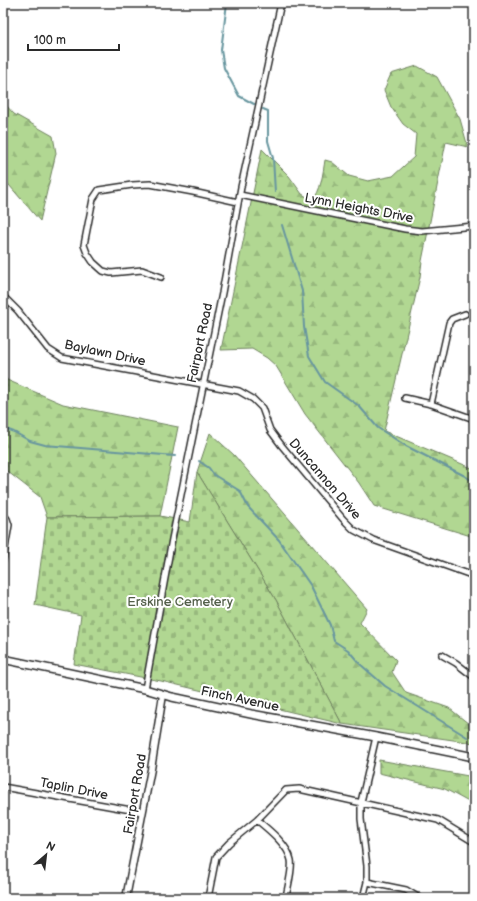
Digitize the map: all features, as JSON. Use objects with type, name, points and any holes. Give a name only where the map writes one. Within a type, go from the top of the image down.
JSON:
[{"type":"main road","name":"Finch Avenue","points":[[3,659],[145,689],[163,695],[251,714],[474,757]]},
{"type":"street","name":"Fairport Road","points":[[145,689],[171,546],[222,293],[238,202],[281,3]]},
{"type":"street","points":[[161,277],[142,270],[111,273],[103,271],[93,262],[84,245],[93,199],[99,190],[150,184],[238,202]]},
{"type":"street","name":"Lynn Heights Drive","points":[[240,194],[405,229],[422,231],[474,226]]},
{"type":"street","name":"Baylawn Drive","points":[[3,296],[18,311],[48,349],[62,358],[203,385]]},
{"type":"street","points":[[431,404],[449,323],[452,319],[465,314]]},
{"type":"street","name":"Duncannon Drive","points":[[203,385],[239,391],[253,398],[262,408],[270,430],[282,446],[354,530],[373,540],[474,576]]},
{"type":"street","points":[[405,398],[431,404],[474,419]]},
{"type":"street","points":[[3,514],[9,525],[3,560]]},
{"type":"street","points":[[442,655],[456,663],[474,677]]},
{"type":"street","name":"Fairport Road","points":[[126,898],[141,824],[163,695]]},
{"type":"street","points":[[363,898],[367,882],[367,866],[361,819],[361,802],[376,737]]},
{"type":"street","name":"Taplin Drive","points":[[3,787],[142,812]]},
{"type":"street","points":[[208,898],[216,857],[257,820],[286,790],[299,789],[438,820],[474,842]]},
{"type":"street","points":[[257,820],[284,845],[291,860],[286,898]]},
{"type":"street","points":[[367,882],[406,890],[419,898]]},
{"type":"green space","points":[[417,66],[437,77],[460,119],[468,147],[446,142],[420,277],[384,431],[474,469],[474,537],[374,506],[359,483],[305,414],[276,366],[267,358],[252,349],[221,350],[262,149],[289,176],[302,194],[312,200],[320,187],[325,160],[332,162],[349,176],[368,181],[393,176],[414,157],[416,134],[403,124],[391,107],[384,90],[391,74]]},
{"type":"green space","points":[[3,102],[14,114],[53,136],[56,153],[40,221],[3,178]]},
{"type":"green space","points":[[3,374],[7,380],[63,404],[178,427],[160,516],[47,517],[40,497],[3,468]]},
{"type":"green space","points":[[210,433],[234,455],[367,609],[360,623],[396,660],[392,672],[406,693],[449,708],[474,728],[474,743],[342,724],[276,600],[197,472]]},
{"type":"green space","name":"Erskine Cemetery","points":[[197,472],[276,600],[342,724],[161,681],[74,664],[81,615],[35,605],[47,517],[160,516],[190,522]]},
{"type":"green space","points":[[379,760],[474,777],[474,805],[445,789],[379,773]]},
{"type":"waterway","points":[[227,3],[221,50],[224,68],[239,96],[254,104]]},
{"type":"waterway","points":[[263,109],[268,111],[268,141],[273,158],[275,192]]},
{"type":"waterway","points":[[282,225],[302,291],[304,327],[309,356],[325,382],[359,406],[378,428],[406,446],[474,482]]},
{"type":"waterway","points":[[3,428],[30,441],[45,445],[175,456]]},
{"type":"waterway","points":[[199,461],[209,468],[214,475],[240,491],[248,507],[279,540],[311,586],[330,625],[334,641],[348,650],[360,664],[385,686],[467,737]]}]
